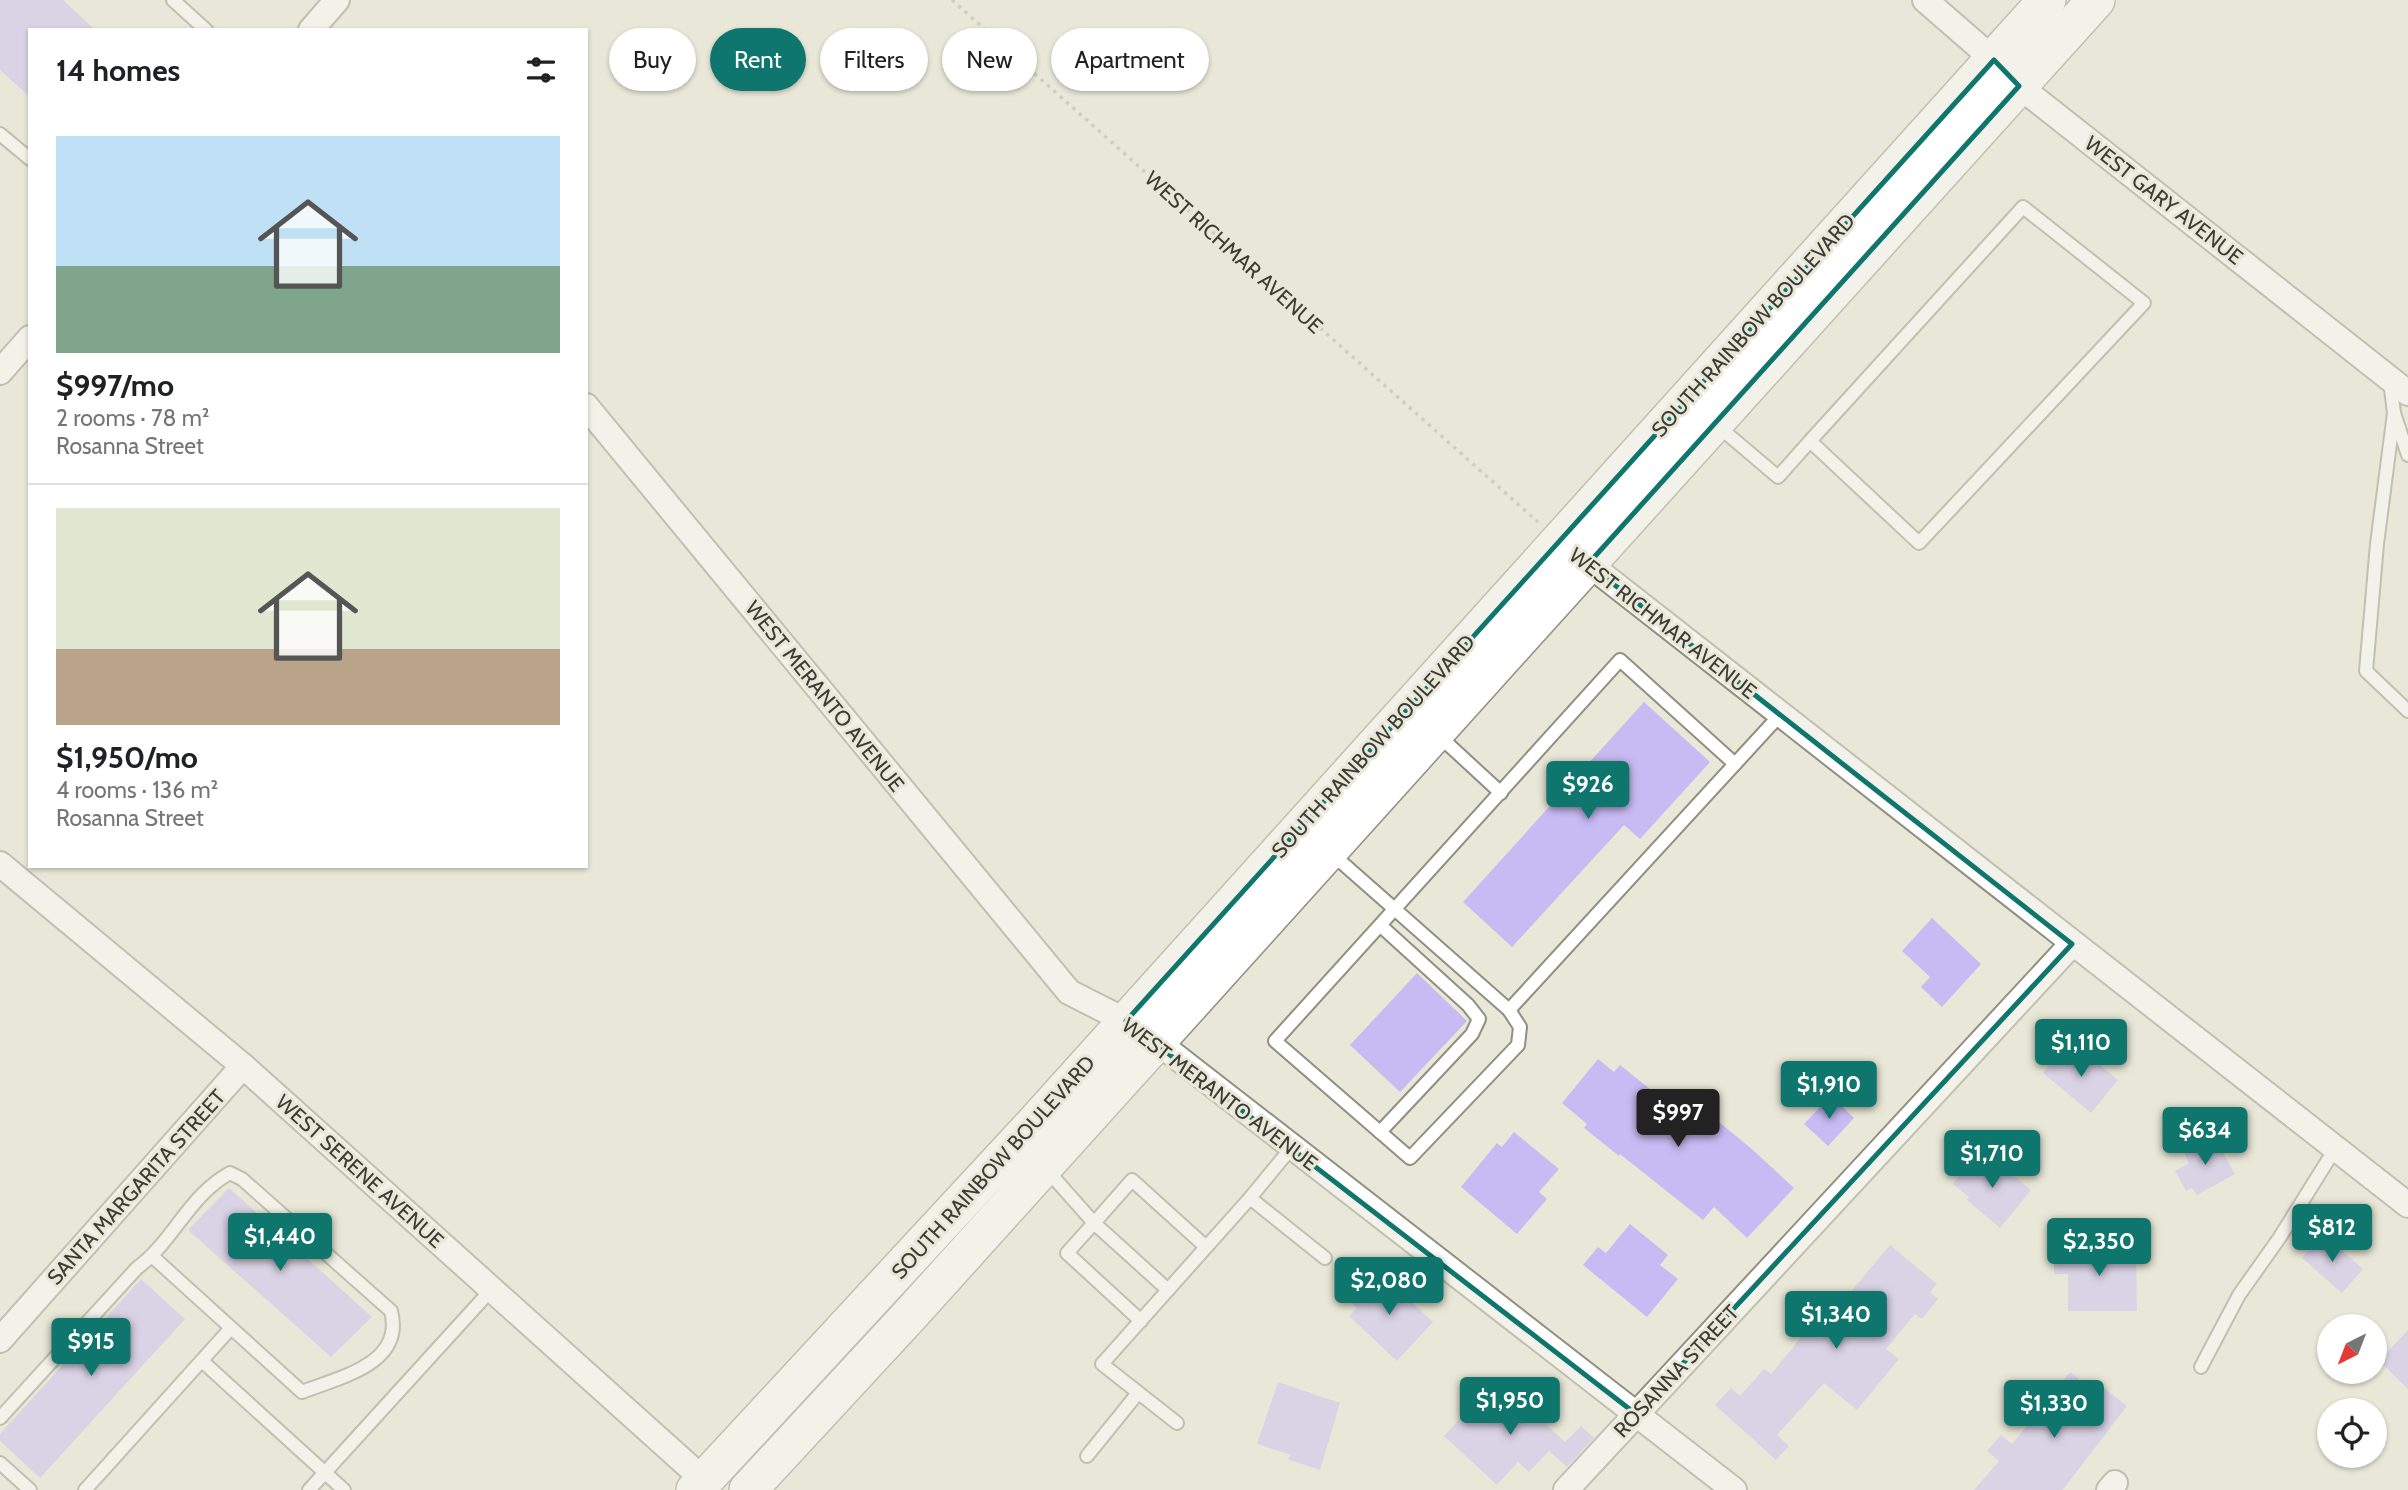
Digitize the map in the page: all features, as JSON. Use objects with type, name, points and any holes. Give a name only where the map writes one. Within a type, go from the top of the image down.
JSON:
[{"type":"main road","name":"SOUTH RAINBOW BOULEVARD","points":[[703,1487],[2047,0]]},
{"type":"main road","name":"SOUTH RAINBOW BOULEVARD","points":[[748,1490],[1436,733],[2096,0]]},
{"type":"street","points":[[313,28],[338,0]]},
{"type":"street","name":"WEST GARY AVENUE","points":[[1925,0],[1994,60],[2019,86],[2399,385]]},
{"type":"street","points":[[0,372],[28,340]]},
{"type":"street","name":"WEST MERANTO AVENUE","points":[[588,408],[1069,992],[1126,1021],[1156,1041],[1734,1490]]},
{"type":"street","name":"WEST RICHMAR AVENUE","points":[[1558,540],[2408,1205]]},
{"type":"street","name":"WEST SERENE AVENUE","points":[[0,864],[243,1066],[491,1290],[703,1487]]},
{"type":"street","name":"ROSANNA STREET","points":[[1566,1490],[2072,944]]},
{"type":"street","name":"SANTA MARGARITA STREET","points":[[0,1340],[243,1066]]},
{"type":"lane","points":[[173,0],[204,28]]},
{"type":"lane","points":[[0,134],[28,157]]},
{"type":"lane","points":[[1715,423],[1778,477],[1810,441],[2023,206],[2144,303],[1919,543],[1810,441]]},
{"type":"lane","points":[[2399,385],[2377,544],[2367,671],[2408,711]]},
{"type":"lane","points":[[2394,413],[2408,455]]},
{"type":"lane","points":[[1328,850],[1396,910],[1509,1010],[1520,1027],[1518,1045],[1410,1158],[1275,1041],[1396,910],[1620,660],[1735,764]]},
{"type":"lane","points":[[1509,1010],[1780,715]]},
{"type":"lane","points":[[1436,733],[1501,793]]},
{"type":"lane","points":[[1380,1132],[1472,1034],[1479,1019],[1468,1005],[1381,926]]},
{"type":"lane","points":[[1177,1423],[1102,1364],[1292,1147]]},
{"type":"lane","points":[[2202,1367],[2239,1295],[2280,1237],[2335,1149]]},
{"type":"lane","points":[[1044,1166],[1094,1223],[1168,1290]]},
{"type":"lane","points":[[0,1418],[138,1268],[153,1257],[176,1223],[214,1181],[230,1173],[242,1179],[391,1311],[395,1326],[391,1341],[370,1364],[302,1392],[153,1257]]},
{"type":"lane","points":[[1140,1321],[1067,1253],[1132,1180],[1206,1247]]},
{"type":"lane","points":[[1250,1198],[1325,1258]]},
{"type":"lane","points":[[309,1490],[491,1290]]},
{"type":"lane","points":[[85,1490],[232,1328]]},
{"type":"lane","points":[[202,1361],[344,1490]]},
{"type":"lane","points":[[1087,1456],[1138,1393]]},
{"type":"lane","points":[[0,1463],[30,1490]]},
{"type":"path","name":"WEST RICHMAR AVENUE","points":[[952,0],[1558,540]]},
{"type":"highlighted area","points":[[1994,60],[2019,86],[1588,564],[2072,944],[1636,1414],[1126,1021]]},
{"type":"building","points":[[0,0],[63,0],[93,28],[28,28],[28,95],[0,70]]},
{"type":"building","points":[[1644,702],[1710,762],[1640,839],[1624,825],[1512,947],[1463,902]]},
{"type":"building","points":[[1932,918],[1981,964],[1942,1007],[1921,987],[1930,977],[1902,951]]},
{"type":"building","points":[[1417,973],[1467,1021],[1400,1092],[1350,1045]]},
{"type":"building","points":[[2065,1046],[2083,1062],[2089,1056],[2118,1080],[2091,1113],[2043,1073]]},
{"type":"building","points":[[1598,1059],[1614,1072],[1620,1065],[1686,1118],[1697,1104],[1794,1188],[1747,1238],[1714,1207],[1703,1220],[1584,1128],[1587,1124],[1562,1103]]},
{"type":"building","points":[[1831,1096],[1854,1118],[1828,1146],[1804,1124]]},
{"type":"building","points":[[1514,1132],[1559,1169],[1539,1192],[1547,1199],[1517,1234],[1461,1187],[1497,1143],[1502,1147]]},
{"type":"building","points":[[2214,1136],[2235,1174],[2197,1195],[2192,1188],[2186,1191],[2175,1171],[2189,1163],[2184,1153]]},
{"type":"building","points":[[1977,1154],[1992,1166],[1996,1161],[2031,1190],[2000,1228],[1967,1200],[1969,1197],[1953,1184]]},
{"type":"building","points":[[229,1188],[372,1317],[331,1357],[188,1230]]},
{"type":"building","points":[[1630,1224],[1668,1255],[1660,1265],[1678,1279],[1647,1317],[1583,1265],[1598,1247],[1606,1253]]},
{"type":"building","points":[[2323,1234],[2363,1269],[2342,1293],[2302,1258]]},
{"type":"building","points":[[1890,1245],[1937,1284],[1930,1292],[1938,1299],[1922,1319],[1915,1314],[1886,1349],[1899,1359],[1857,1410],[1824,1383],[1777,1435],[1789,1446],[1776,1460],[1715,1405],[1731,1388],[1740,1396],[1764,1369],[1771,1374],[1830,1302],[1837,1308]]},
{"type":"building","points":[[2136,1247],[2137,1311],[2068,1311],[2068,1274],[2054,1274],[2054,1248]]},
{"type":"building","points":[[1385,1277],[1433,1322],[1397,1361],[1349,1316],[1357,1308],[1350,1301],[1369,1280],[1377,1287]]},
{"type":"building","points":[[141,1279],[185,1319],[40,1478],[0,1441],[0,1434]]},
{"type":"building","points":[[2408,1330],[2408,1389],[2387,1369],[2387,1352]]},
{"type":"building","points":[[2070,1372],[2096,1393],[2101,1386],[2127,1406],[2065,1487],[2062,1490],[1974,1490],[1999,1461],[1987,1451],[2001,1435],[2012,1444]]},
{"type":"building","points":[[1278,1382],[1340,1403],[1320,1470],[1287,1459],[1291,1455],[1257,1444]]},
{"type":"building","points":[[1500,1383],[1565,1442],[1581,1426],[1594,1438],[1567,1467],[1549,1451],[1529,1472],[1518,1462],[1497,1485],[1444,1436],[1474,1403],[1479,1407]]}]
